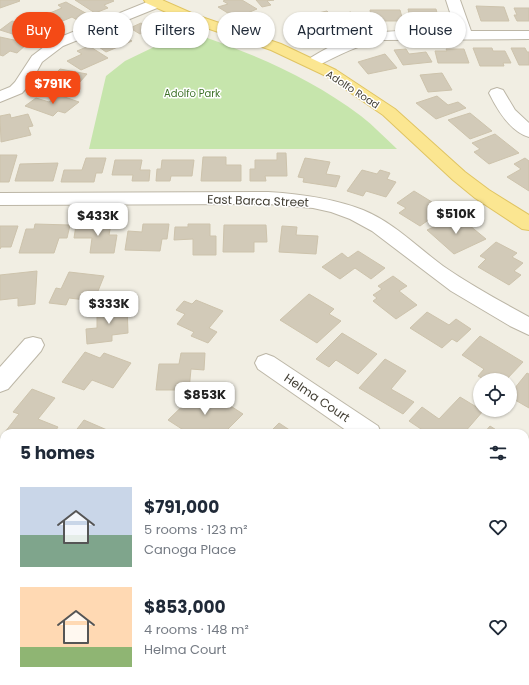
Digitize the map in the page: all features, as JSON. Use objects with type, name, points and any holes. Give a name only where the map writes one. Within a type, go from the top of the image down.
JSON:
[{"type":"main road","name":"Adolfo Road","points":[[154,2],[191,18],[253,38],[312,63],[351,86],[377,103],[406,127],[459,176],[482,194],[529,224]]},
{"type":"street","points":[[453,0],[457,12]]},
{"type":"street","points":[[0,97],[16,90],[22,84],[37,59],[58,43],[154,2]]},
{"type":"street","points":[[466,35],[529,35]]},
{"type":"street","points":[[312,63],[342,47],[372,38],[395,36]]},
{"type":"street","points":[[497,93],[508,113],[529,132]]},
{"type":"street","name":"East Barca Street","points":[[0,199],[292,199],[320,203],[346,210],[386,231],[455,284],[529,327]]},
{"type":"street","points":[[0,383],[33,345]]},
{"type":"street","name":"Helma Court","points":[[266,363],[363,429]]},
{"type":"green space","name":"Adolfo Park","points":[[209,39],[217,42],[217,48],[233,48],[277,66],[320,89],[361,116],[397,149],[89,149],[106,76],[125,61],[152,48],[209,48]]},
{"type":"building","points":[[0,0],[19,0],[20,1],[0,8]]},
{"type":"building","points":[[75,0],[114,1],[104,5],[108,8],[93,12]]},
{"type":"building","points":[[242,0],[257,9],[250,12],[226,12],[218,7],[228,4],[223,1]]},
{"type":"building","points":[[256,0],[274,0],[267,1],[271,5],[262,7]]},
{"type":"building","points":[[66,2],[84,12],[73,12],[73,18],[65,20],[65,12],[52,12],[62,8],[58,5]]},
{"type":"building","points":[[476,6],[504,7],[509,21],[481,21]]},
{"type":"building","points":[[514,8],[529,8],[529,21],[517,21],[514,15],[517,15]]},
{"type":"building","points":[[408,9],[436,9],[437,12],[409,12]]},
{"type":"building","points":[[370,10],[400,10],[401,12],[395,12],[395,21],[387,21],[387,12],[370,12]]},
{"type":"building","points":[[12,21],[12,34],[0,30]]},
{"type":"building","points":[[141,23],[141,34],[133,30],[133,27]]},
{"type":"building","points":[[0,37],[12,40],[12,48],[22,48],[17,53],[10,51],[3,56],[0,55]]},
{"type":"building","points":[[84,48],[92,48],[108,58],[81,70],[67,61],[82,54],[77,51]]},
{"type":"building","points":[[100,48],[115,48],[106,52]]},
{"type":"building","points":[[473,48],[492,48],[493,51],[505,51],[511,63],[503,63],[504,66],[480,66]]},
{"type":"building","points":[[511,48],[525,48],[527,52],[529,52],[529,65],[519,65]]},
{"type":"building","points":[[406,49],[409,54],[426,52],[432,62],[403,65],[394,50]]},
{"type":"building","points":[[446,49],[464,49],[469,63],[438,63],[435,51],[447,51]]},
{"type":"building","points":[[385,54],[397,68],[368,74],[358,62]]},
{"type":"building","points":[[60,69],[87,74],[72,91],[51,87],[58,79],[51,78]]},
{"type":"building","points":[[442,73],[452,90],[428,92],[420,75]]},
{"type":"building","points":[[59,95],[79,102],[65,113],[58,111],[53,116],[25,106],[36,98],[49,102]]},
{"type":"building","points":[[437,96],[448,105],[458,102],[466,108],[436,119],[416,103]]},
{"type":"building","points":[[470,113],[492,131],[470,139],[448,120]]},
{"type":"building","points":[[10,114],[11,118],[28,114],[33,126],[28,127],[31,135],[1,142],[0,116]]},
{"type":"building","points":[[495,134],[519,153],[489,164],[474,152],[480,149],[472,143]]},
{"type":"building","points":[[277,153],[286,153],[287,176],[265,176],[266,181],[250,181],[250,169],[255,169],[255,160],[277,160]]},
{"type":"building","points":[[0,155],[17,155],[9,182],[0,182]]},
{"type":"building","points":[[203,157],[226,157],[226,165],[241,165],[241,181],[201,181]]},
{"type":"building","points":[[86,158],[106,158],[102,173],[96,173],[94,182],[61,182],[64,170],[82,170]]},
{"type":"building","points":[[305,158],[330,162],[326,174],[340,176],[336,187],[303,182],[304,178],[298,177]]},
{"type":"building","points":[[525,158],[529,161],[529,191],[507,177],[521,169],[514,164]]},
{"type":"building","points":[[115,160],[142,160],[140,170],[150,170],[149,181],[132,181],[133,175],[112,175]]},
{"type":"building","points":[[162,160],[194,160],[192,176],[171,176],[170,181],[156,181],[157,169],[161,169]]},
{"type":"building","points":[[58,163],[53,181],[15,181],[20,164]]},
{"type":"building","points":[[362,170],[377,174],[380,170],[390,173],[387,179],[396,182],[386,197],[366,191],[363,196],[347,191]]},
{"type":"building","points":[[414,191],[440,207],[430,214],[434,216],[420,226],[399,213],[406,208],[397,203]]},
{"type":"building","points":[[458,216],[486,239],[454,254],[427,230]]},
{"type":"building","points":[[35,224],[70,225],[67,238],[59,238],[54,253],[19,253],[26,229],[34,229]]},
{"type":"building","points":[[111,224],[109,235],[117,235],[114,253],[90,253],[92,238],[74,238],[76,225]]},
{"type":"building","points":[[143,224],[169,224],[167,239],[162,239],[160,251],[125,250],[128,231],[142,232]]},
{"type":"building","points":[[188,224],[210,224],[210,236],[216,236],[216,255],[193,255],[193,239],[174,240],[175,227],[188,227]]},
{"type":"building","points":[[224,225],[266,225],[267,242],[254,242],[254,252],[223,252]]},
{"type":"building","points":[[0,226],[18,226],[11,247],[1,247],[0,249]]},
{"type":"building","points":[[282,226],[297,227],[296,235],[318,236],[316,254],[279,252]]},
{"type":"building","points":[[496,242],[517,253],[512,257],[523,263],[514,271],[521,275],[509,285],[478,267],[486,259],[480,256]]},
{"type":"building","points":[[358,251],[385,268],[371,279],[355,268],[340,279],[322,267],[342,253],[348,258]]},
{"type":"building","points":[[37,271],[35,304],[18,306],[18,298],[0,300],[0,275]]},
{"type":"building","points":[[69,272],[104,276],[94,301],[69,298],[66,305],[49,303],[56,288],[61,289]]},
{"type":"building","points":[[393,276],[407,286],[399,291],[417,305],[396,319],[373,301],[377,298],[373,295],[382,289],[378,286]]},
{"type":"building","points":[[309,294],[334,309],[329,314],[341,321],[317,343],[280,320]]},
{"type":"building","points":[[196,300],[223,311],[209,328],[217,332],[208,343],[191,336],[194,332],[177,324],[185,314],[176,310],[184,301],[192,304]]},
{"type":"building","points":[[127,305],[128,333],[112,335],[112,341],[87,344],[86,329],[97,328],[97,309]]},
{"type":"building","points":[[427,312],[449,325],[456,319],[471,329],[457,342],[452,339],[442,348],[410,328]]},
{"type":"building","points":[[342,333],[377,354],[358,374],[336,360],[329,367],[316,359]]},
{"type":"building","points":[[480,336],[523,362],[513,373],[481,373],[484,369],[462,355]]},
{"type":"building","points":[[85,352],[100,358],[104,353],[131,363],[113,388],[92,380],[84,390],[62,382]]},
{"type":"building","points":[[181,353],[205,353],[204,370],[191,369],[189,390],[156,390],[159,364],[179,364]]},
{"type":"building","points":[[385,359],[406,371],[391,389],[414,402],[403,414],[359,388]]},
{"type":"building","points":[[527,373],[529,374],[529,408],[517,401],[517,385]]},
{"type":"building","points":[[32,389],[55,398],[38,419],[58,427],[57,429],[7,429],[19,414],[13,412]]},
{"type":"building","points":[[196,393],[206,400],[212,394],[243,414],[228,429],[182,429],[168,420]]},
{"type":"building","points":[[460,397],[473,405],[473,417],[478,417],[467,429],[421,429],[409,421],[422,407],[439,419]]},
{"type":"building","points":[[84,420],[105,429],[77,429]]},
{"type":"building","points":[[279,423],[288,429],[273,429]]},
{"type":"building","points":[[490,426],[495,429],[487,429]]}]
